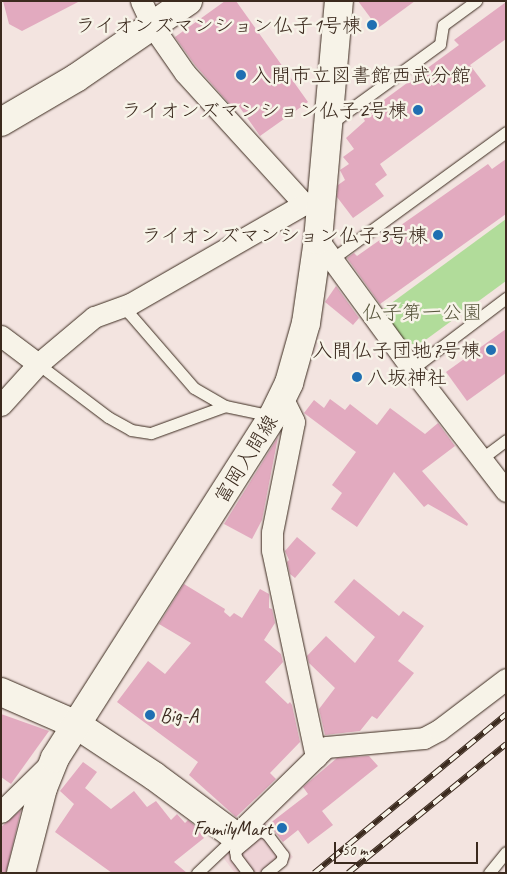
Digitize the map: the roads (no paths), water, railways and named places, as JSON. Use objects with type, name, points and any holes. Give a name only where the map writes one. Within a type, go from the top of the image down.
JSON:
[{"type":"main road","points":[[1,122],[76,78],[188,1]]},
{"type":"main road","name":"富岡入間線","points":[[22,873],[43,788],[55,758],[278,407],[306,322],[325,249],[313,203],[329,125],[339,1]]},
{"type":"main road","points":[[1,692],[77,725],[147,771],[238,840]]},
{"type":"street","points":[[1,405],[38,364],[94,317],[130,304],[313,203],[185,73],[153,26],[141,1]]},
{"type":"street","points":[[325,249],[412,369],[506,491]]},
{"type":"street","points":[[1,336],[38,364]]},
{"type":"street","points":[[278,407],[294,422],[272,532],[272,550],[316,757]]},
{"type":"street","points":[[238,840],[326,747],[424,738],[439,730],[506,679]]},
{"type":"street","points":[[1,812],[55,758]]},
{"type":"lane","points":[[329,125],[440,44],[443,25],[476,1]]},
{"type":"lane","points":[[325,249],[506,132]]},
{"type":"lane","points":[[412,369],[506,298]]},
{"type":"lane","points":[[130,304],[130,313],[194,388],[225,406]]},
{"type":"lane","points":[[38,364],[108,417],[130,430],[151,433],[225,406],[278,407]]},
{"type":"lane","points":[[480,458],[506,440]]},
{"type":"lane","points":[[197,873],[238,840],[264,831],[283,855],[281,861],[266,873]]},
{"type":"lane","points":[[238,840],[235,854],[248,873]]},
{"type":"lane","points":[[490,873],[506,852]]},
{"type":"railway","points":[[314,873],[506,714]]},
{"type":"railway","points":[[348,873],[506,744]]},
{"type":"place","name":"ライオンズマンション仏子1号棟","points":[[372,25]]},
{"type":"place","name":"入間市立図書館西武分館","points":[[241,75]]},
{"type":"place","name":"ライオンズマンション仏子2号棟","points":[[418,110]]},
{"type":"place","name":"ライオンズマンション仏子3号棟","points":[[438,235]]},
{"type":"place","name":"入間仏子団地7号棟","points":[[491,350]]},
{"type":"place","name":"八坂神社","points":[[357,377]]},
{"type":"place","name":"Big-A","points":[[150,715]]},
{"type":"place","name":"FamilyMart","points":[[282,828]]},
{"type":"park label","name":"仏子第一公園","points":[[422,312]]}]
